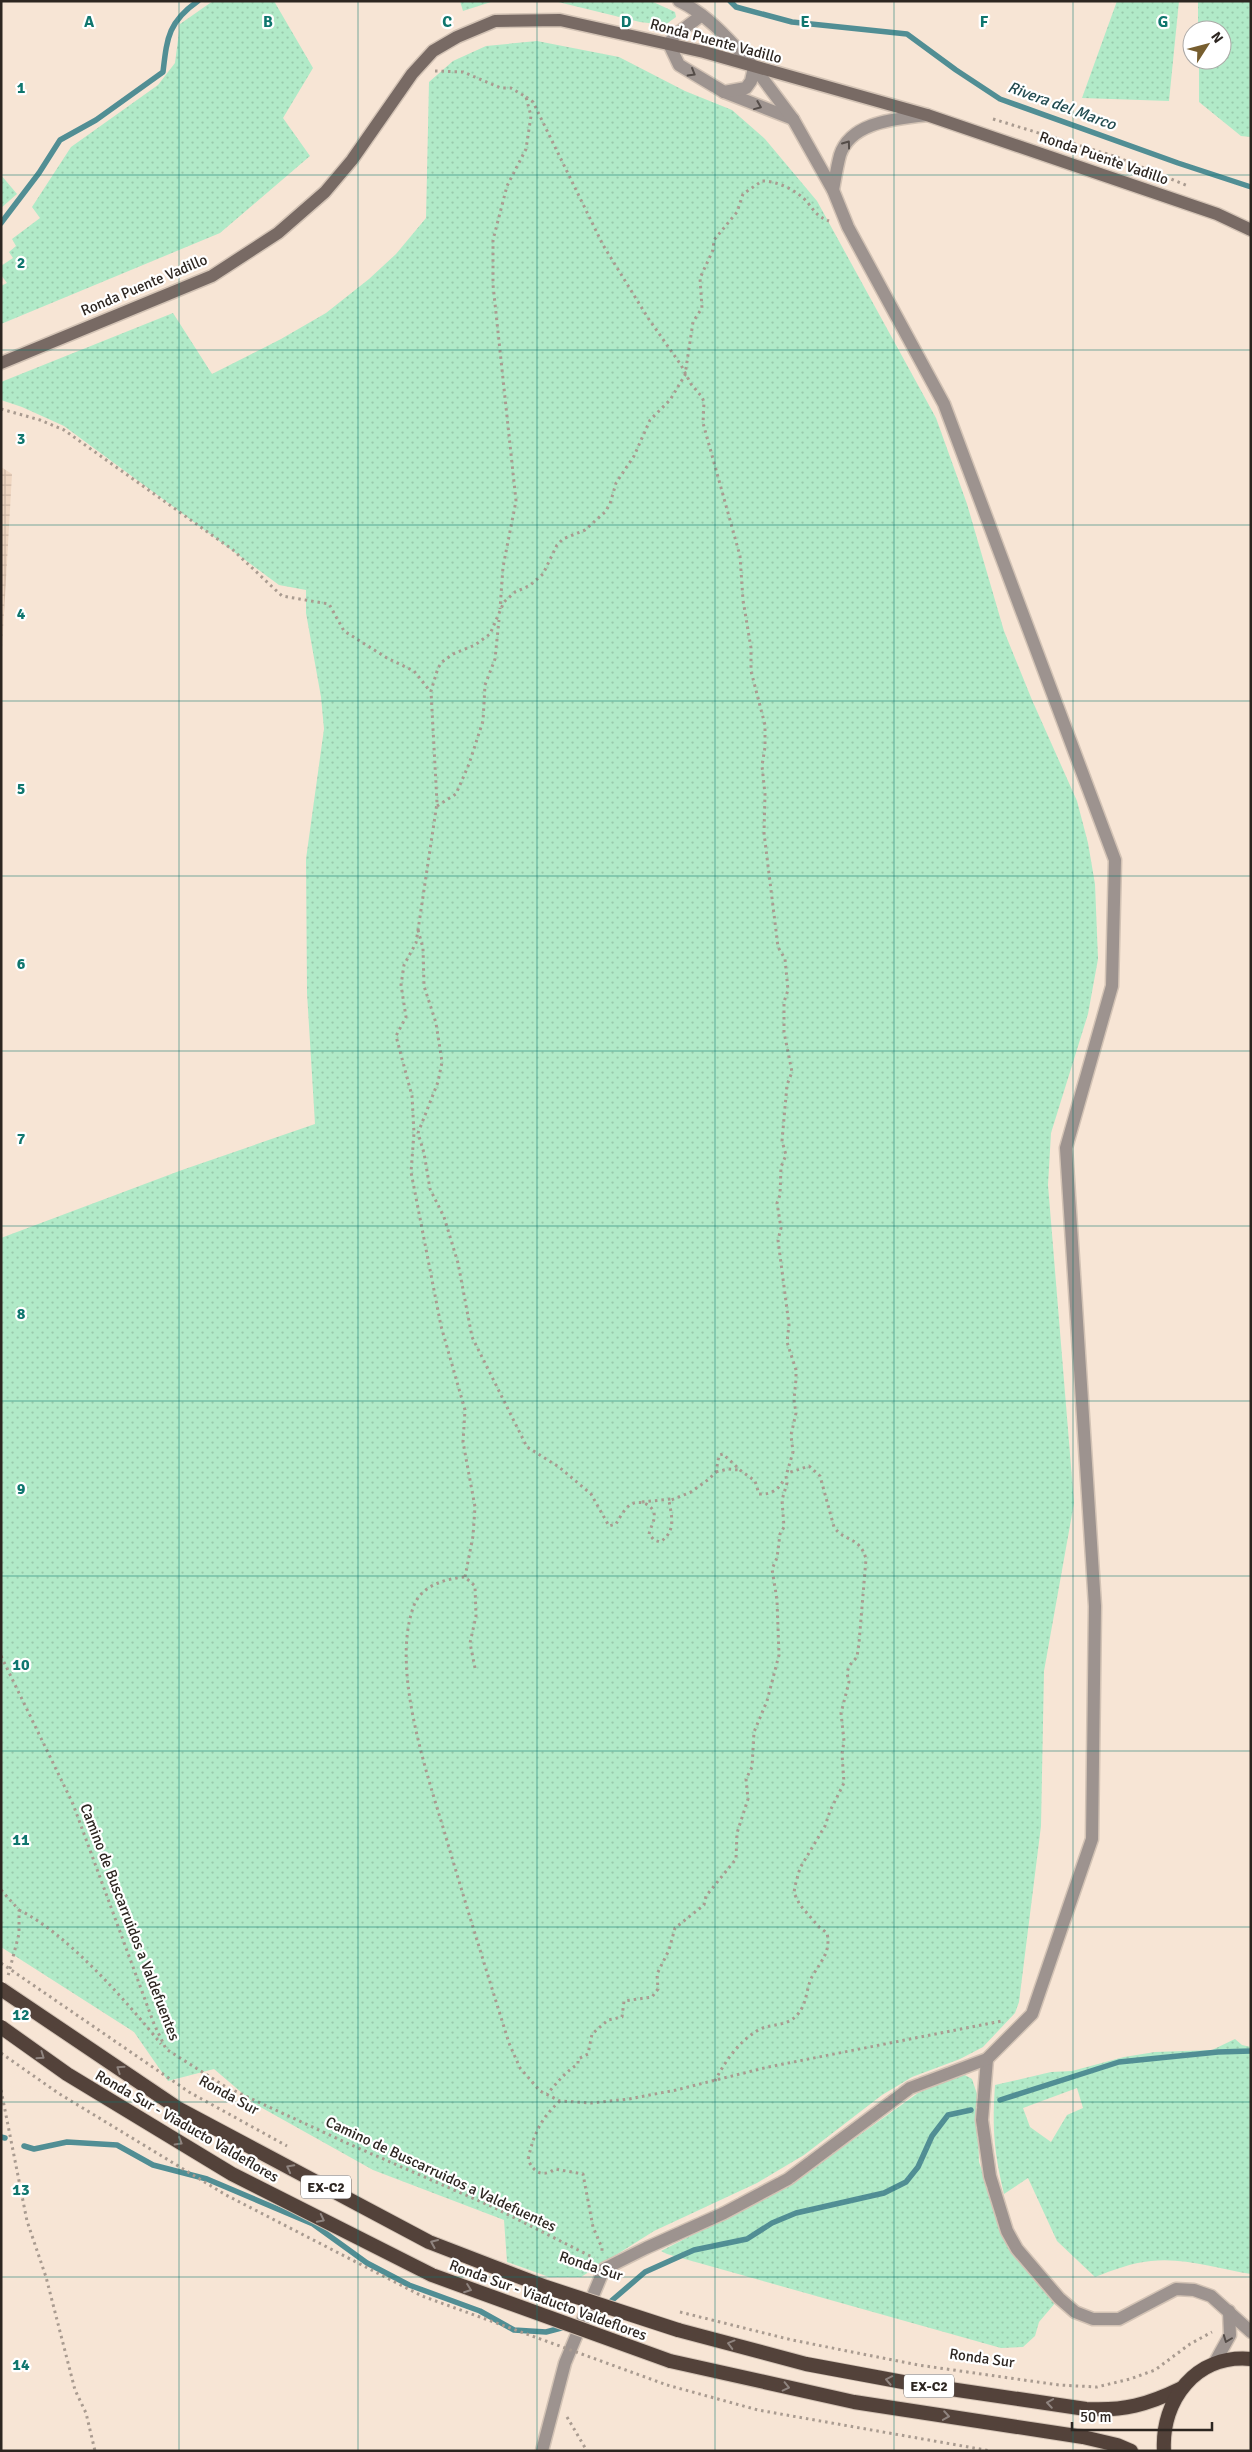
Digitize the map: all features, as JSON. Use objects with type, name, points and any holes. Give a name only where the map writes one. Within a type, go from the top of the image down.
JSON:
[{"type":"highway","name":"Ronda Sur - Viaducto Valdeflores","points":[[4,1985],[179,2109],[429,2242],[546,2287],[678,2330],[806,2364],[903,2382],[1086,2409],[1110,2410],[1137,2407],[1182,2388]]},
{"type":"highway","name":"Ronda Sur - Viaducto Valdeflores","points":[[1,2027],[67,2074],[232,2174],[432,2275],[670,2361],[854,2402],[1083,2437],[1117,2445],[1131,2451]]},
{"type":"highway","name":"EX-C2","points":[[1164,2451],[1163,2433],[1169,2409],[1182,2388],[1196,2374],[1214,2364],[1240,2358],[1251,2359]]},
{"type":"main road","name":"Ronda Puente Vadillo","points":[[1,363],[212,276],[278,233],[331,185],[352,160],[412,74],[433,51],[457,37],[495,21],[560,20],[669,44],[754,67],[927,115],[1217,214],[1251,230]]},
{"type":"street","points":[[542,2451],[565,2363],[604,2269],[724,2213],[788,2179],[910,2088],[987,2059],[1032,2014],[1092,1839],[1095,1606],[1066,1148],[1112,986],[1115,860],[944,404],[847,224],[833,190],[793,119],[754,67],[720,30],[702,15],[677,1]]},
{"type":"street","points":[[677,1],[684,12],[685,28]]},
{"type":"street","points":[[702,15],[674,36],[669,44],[679,66],[724,92],[793,119]]},
{"type":"street","points":[[724,92],[746,88],[751,82],[754,67]]},
{"type":"street","points":[[833,190],[840,155],[844,146],[863,128],[927,115]]},
{"type":"street","points":[[987,2059],[982,2120],[990,2176],[1007,2231],[1017,2249],[1060,2298],[1075,2312],[1093,2319],[1119,2319],[1176,2289],[1194,2290],[1211,2296],[1251,2332]]},
{"type":"street","points":[[1214,2364],[1230,2334],[1229,2311]]},
{"type":"path","points":[[412,74],[443,69],[463,72],[501,88],[511,88],[533,102],[604,245],[648,318],[704,402],[703,423],[737,544],[745,618],[751,648],[751,671],[765,724],[765,747],[762,766],[765,794],[764,833],[778,948],[785,958],[788,990],[784,1002],[784,1032],[792,1072],[787,1085],[782,1141],[786,1154],[781,1167],[780,1195],[777,1203],[781,1228],[778,1240],[789,1326],[787,1342],[796,1370],[794,1400],[796,1413],[791,1435],[793,1452],[782,1500],[784,1527],[780,1534],[777,1558],[772,1569],[777,1600],[779,1655],[767,1701],[754,1732],[752,1767],[746,1779],[748,1799],[737,1833],[736,1858],[706,1896],[704,1905],[675,1928],[669,1950],[657,1974],[658,1989],[652,1997],[624,2001],[622,2018],[608,2020],[592,2034],[588,2054],[578,2059],[578,2064],[566,2071],[560,2081],[546,2094]]},
{"type":"path","points":[[436,806],[456,794],[470,764],[483,721],[485,685],[495,659],[503,567],[516,501],[493,285],[492,240],[507,186],[526,149],[532,116],[526,97]]},
{"type":"path","points":[[988,118],[1117,157],[1193,188]]},
{"type":"path","points":[[465,1577],[473,1536],[475,1507],[464,1442],[465,1410],[441,1326],[411,1172],[414,1134],[412,1096],[396,1036],[406,1017],[401,985],[404,965],[416,943],[436,806],[430,691],[442,662],[453,654],[475,645],[490,634],[508,597],[529,586],[542,574],[557,545],[563,539],[585,530],[605,512],[610,504],[616,483],[634,456],[650,420],[670,400],[686,375],[693,322],[702,308],[700,278],[713,250],[714,240],[737,212],[743,194],[762,181],[782,184],[805,200],[821,219],[847,224]]},
{"type":"path","points":[[1,409],[40,420],[64,430],[232,550],[282,596],[329,604],[344,631],[387,658],[414,671],[430,691]]},
{"type":"path","points":[[418,930],[423,948],[424,986],[436,1023],[442,1062],[438,1082],[418,1133],[424,1153],[430,1189],[444,1217],[458,1263],[472,1337],[527,1447],[559,1467],[591,1494],[609,1526],[616,1524],[630,1505],[640,1502],[671,1500],[692,1492],[716,1472],[728,1469],[740,1470]]},
{"type":"path","points":[[715,2080],[721,2069],[747,2039],[761,2029],[782,2025],[799,2013],[809,1990],[810,1980],[827,1954],[830,1944],[828,1933],[819,1927],[800,1905],[794,1893],[794,1886],[800,1868],[825,1826],[844,1783],[842,1754],[844,1741],[841,1713],[848,1682],[847,1672],[849,1666],[857,1657],[866,1559],[864,1551],[857,1542],[838,1533],[834,1527],[820,1476],[809,1466],[790,1470],[780,1488],[765,1494],[759,1494],[755,1481],[723,1454],[719,1455],[716,1472]]},
{"type":"path","points":[[640,1502],[648,1504],[653,1510],[655,1518],[649,1534],[654,1540],[660,1542],[666,1538],[671,1528],[673,1517],[669,1502],[671,1500]]},
{"type":"path","points":[[475,1668],[470,1643],[476,1616],[475,1586],[465,1577],[445,1579],[424,1591],[413,1606],[405,1640],[412,1712],[429,1779],[509,2043],[520,2068],[540,2091],[560,2101],[591,2102],[629,2099],[768,2067],[1003,2021]]},
{"type":"path","name":"Camino de Buscarruidos a Valdefuentes","points":[[1,1656],[73,1804],[154,2024],[166,2049],[226,2087],[349,2144],[493,2207],[602,2261],[602,2248],[593,2227],[583,2174],[555,2170],[540,2174],[534,2171],[528,2160],[531,2144],[546,2114],[560,2101]]},
{"type":"path","points":[[1,1890],[19,1910],[64,1942],[108,1983],[166,2049]]},
{"type":"path","points":[[4,1985],[19,1934],[19,1910]]},
{"type":"path","name":"Ronda Sur","points":[[1,1963],[189,2092],[291,2148]]},
{"type":"path","points":[[1,2090],[27,2221],[46,2277],[75,2390],[86,2413],[95,2451]]},
{"type":"path","name":"Ronda Sur","points":[[678,2311],[792,2340],[918,2365],[1058,2385],[1097,2387],[1130,2379],[1154,2370],[1190,2344],[1215,2330]]},
{"type":"path","points":[[667,2385],[758,2410],[991,2451]]},
{"type":"path","points":[[557,2395],[565,2404],[568,2420],[587,2451]]},
{"type":"shaded area","points":[[1,467],[12,474],[1,667]]},
{"type":"green space","points":[[213,1],[274,1],[313,68],[283,118],[310,156],[220,233],[1,324],[1,286],[7,283],[1,275],[1,266],[13,258],[9,252],[16,246],[12,239],[40,218],[32,207],[71,147],[158,85],[175,63],[180,24]]},
{"type":"green space","points":[[460,1],[494,1],[463,11]]},
{"type":"green space","points":[[554,1],[651,1],[675,12],[676,17],[665,25],[640,22]]},
{"type":"green space","points":[[1117,1],[1179,1],[1169,101],[1082,98]]},
{"type":"green space","points":[[1198,1],[1251,1],[1251,137],[1241,136],[1199,102],[1199,70],[1232,70],[1232,20],[1198,20]]},
{"type":"green space","points":[[537,41],[619,57],[685,91],[732,110],[765,139],[817,201],[936,418],[967,504],[1004,631],[1077,801],[1088,843],[1095,884],[1098,959],[1088,1014],[1051,1133],[1048,1185],[1074,1503],[1044,1671],[1041,1826],[1019,2002],[1015,2013],[983,2047],[960,2059],[912,2077],[882,2095],[804,2155],[757,2183],[654,2231],[581,2277],[549,2277],[507,2262],[504,2220],[373,2170],[255,2104],[214,2069],[168,2081],[134,2032],[1,1947],[1,1238],[182,1170],[315,1124],[307,993],[306,859],[324,729],[321,697],[306,613],[306,590],[279,585],[64,426],[22,407],[1,400],[1,382],[173,313],[212,374],[281,339],[326,313],[369,279],[396,254],[426,218],[429,82],[453,61],[486,46]]},
{"type":"green space","points":[[1,175],[17,194],[1,208]]},
{"type":"green space","points":[[1235,2039],[1242,2045],[1251,2047],[1251,2274],[1188,2262],[1163,2260],[1129,2265],[1095,2277],[1057,2241],[1028,2178],[1004,2194],[995,2140],[995,2085],[1051,2072],[1072,2071],[1124,2057],[1155,2052],[1212,2050]],"holes":[[[1077,2088],[1083,2108],[1067,2115],[1051,2142],[1030,2127],[1023,2108]]]},
{"type":"green space","points":[[963,2074],[972,2079],[977,2094],[979,2162],[1009,2249],[1056,2302],[1039,2322],[1035,2336],[1023,2347],[1001,2348],[661,2251],[790,2185],[918,2093]]},
{"type":"waterway","name":"Rivera del Marco","points":[[1,223],[39,173],[60,140],[96,120],[163,72],[171,32],[180,16],[198,1]]},
{"type":"waterway","name":"Rivera del Marco","points":[[730,1],[736,7],[792,22],[907,34],[1000,99],[1178,163],[1251,187]]},
{"type":"waterway","points":[[1000,2100],[1119,2062],[1218,2052],[1251,2051]]},
{"type":"waterway","points":[[588,2321],[645,2272],[694,2250],[747,2239],[772,2223],[796,2213],[884,2193],[906,2182],[918,2167],[932,2136],[948,2115],[971,2110]]},
{"type":"waterway","points":[[1,2137],[5,2138]]},
{"type":"waterway","points":[[24,2146],[34,2149],[67,2142],[117,2145],[153,2165],[207,2179],[313,2224],[367,2263],[409,2285],[480,2311],[514,2330],[546,2332],[565,2327]]}]
